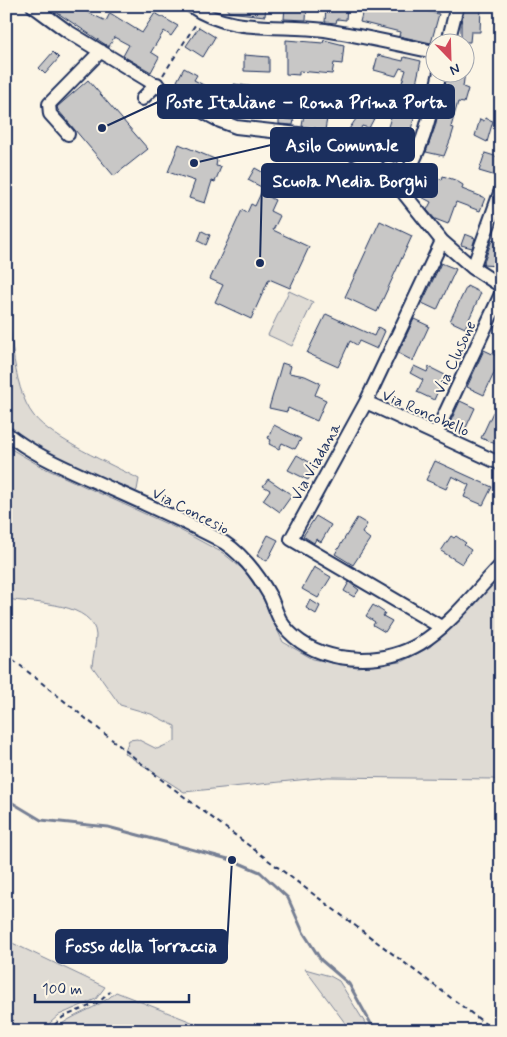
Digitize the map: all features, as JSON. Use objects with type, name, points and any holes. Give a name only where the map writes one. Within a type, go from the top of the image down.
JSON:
[{"type":"street","points":[[33,6],[50,20],[184,102],[231,126],[309,135],[335,142],[376,164],[398,186],[442,241],[473,268],[501,286]]},
{"type":"street","points":[[191,6],[202,14],[231,24],[324,30],[424,50]]},
{"type":"street","points":[[450,32],[457,6]]},
{"type":"street","points":[[68,134],[50,114],[49,104],[101,51]]},
{"type":"street","points":[[398,186],[407,173],[426,131],[438,82]]},
{"type":"street","points":[[142,99],[157,84]]},
{"type":"street","points":[[473,268],[501,190]]},
{"type":"street","name":"Via Viadana","points":[[441,627],[291,539],[366,402],[442,241]]},
{"type":"street","name":"Via Clusone","points":[[436,433],[501,294]]},
{"type":"street","name":"Via Roncobello","points":[[366,402],[501,464]]},
{"type":"street","name":"Via Concesio","points":[[6,433],[20,444],[61,466],[218,539],[241,557],[256,574],[288,630],[312,649],[330,655],[355,658],[394,656],[413,649],[441,627],[501,565]]},
{"type":"path","points":[[157,84],[202,14]]},
{"type":"path","points":[[6,654],[162,780],[495,1031]]},
{"type":"path","points":[[48,1031],[63,1017],[99,1002],[110,992]]},
{"type":"shaded area","points":[[6,279],[16,370],[26,403],[34,416],[54,433],[139,479],[137,490],[132,495],[25,443],[6,428]]},
{"type":"shaded area","points":[[289,291],[313,302],[292,346],[268,335]]},
{"type":"shaded area","points":[[6,446],[42,467],[178,529],[223,553],[245,571],[262,597],[283,642],[313,659],[357,667],[401,662],[430,647],[501,572],[501,782],[493,779],[328,777],[184,792],[124,753],[129,740],[137,739],[157,749],[175,741],[175,726],[151,714],[120,705],[92,666],[96,635],[93,624],[85,616],[62,607],[13,600],[6,596]]},
{"type":"shaded area","points":[[6,940],[105,987],[96,999],[59,1015],[41,1031],[6,1031]]},
{"type":"shaded area","points":[[305,969],[330,976],[339,981],[370,1031],[351,1031]]},
{"type":"shaded area","points":[[116,992],[214,1031],[53,1031]]},
{"type":"building","points":[[47,6],[74,6],[106,21],[110,13],[142,33],[155,13],[178,26],[171,36],[164,31],[151,52],[159,57],[151,72],[123,56],[129,45],[114,37],[109,47]]},
{"type":"building","points":[[228,6],[266,6],[265,16],[228,12]]},
{"type":"building","points":[[285,6],[307,6],[306,20],[284,19]]},
{"type":"building","points":[[326,6],[347,6],[346,20],[337,19],[336,23],[325,22]]},
{"type":"building","points":[[364,6],[379,6],[404,12],[405,6],[426,6],[425,11],[439,14],[434,32],[424,32],[424,41],[399,36],[400,32],[360,22]]},
{"type":"building","points":[[465,7],[481,7],[480,32],[461,32]]},
{"type":"building","points":[[199,27],[215,37],[203,57],[186,46]]},
{"type":"building","points":[[286,40],[323,43],[324,40],[344,45],[342,64],[334,63],[332,74],[299,71],[299,75],[286,74]]},
{"type":"building","points":[[53,52],[59,58],[45,74],[39,68]]},
{"type":"building","points":[[244,55],[269,57],[269,72],[244,71]]},
{"type":"building","points":[[378,55],[403,61],[404,57],[421,61],[413,97],[423,100],[418,116],[415,115],[408,140],[386,133],[406,70],[400,68],[396,76],[374,70]]},
{"type":"building","points":[[184,68],[197,75],[194,80],[232,100],[234,84],[268,89],[267,108],[272,108],[271,119],[255,117],[256,113],[231,111],[177,81]]},
{"type":"building","points":[[88,80],[148,149],[114,176],[57,107]]},
{"type":"building","points":[[446,82],[464,82],[463,87],[468,89],[464,103],[458,102],[451,127],[454,128],[444,156],[426,152],[435,127]]},
{"type":"building","points":[[303,88],[325,92],[321,112],[328,113],[325,130],[302,126],[307,97],[302,96]]},
{"type":"building","points":[[364,101],[379,109],[369,128],[362,126],[360,130],[403,153],[397,164],[343,138],[358,116],[354,113],[359,102],[363,104]]},
{"type":"building","points":[[279,118],[294,120],[293,125],[279,124]]},
{"type":"building","points":[[485,118],[493,121],[487,142],[475,136],[480,119],[484,121]]},
{"type":"building","points":[[179,144],[217,160],[216,166],[221,167],[215,182],[212,181],[205,203],[189,198],[195,181],[168,172]]},
{"type":"building","points":[[485,153],[501,158],[496,176],[479,171]]},
{"type":"building","points":[[255,168],[273,178],[267,190],[248,180]]},
{"type":"building","points":[[419,168],[442,180],[443,176],[455,180],[463,185],[462,189],[485,198],[480,211],[456,202],[448,224],[435,219],[427,210],[431,202],[414,193],[408,186]]},
{"type":"building","points":[[261,193],[275,200],[270,211],[280,216],[273,230],[309,247],[290,288],[269,279],[251,319],[215,302],[223,285],[210,279],[242,210],[247,213],[251,204],[255,206]]},
{"type":"building","points":[[380,221],[412,236],[377,312],[345,297]]},
{"type":"building","points":[[202,231],[210,235],[206,245],[198,241]]},
{"type":"building","points":[[465,234],[475,238],[472,248],[461,245]]},
{"type":"building","points":[[492,240],[501,243],[501,258],[498,266],[483,265]]},
{"type":"building","points":[[441,263],[456,269],[437,310],[422,303]]},
{"type":"building","points":[[467,286],[481,293],[465,328],[450,321]]},
{"type":"building","points":[[326,314],[374,336],[378,327],[385,331],[377,349],[359,341],[357,345],[350,341],[338,367],[307,353]]},
{"type":"building","points":[[414,319],[429,326],[413,361],[398,353]]},
{"type":"building","points":[[484,350],[501,358],[484,395],[467,387]]},
{"type":"building","points":[[282,363],[291,366],[289,373],[305,376],[320,383],[315,395],[326,400],[317,421],[288,408],[287,412],[269,408]]},
{"type":"building","points":[[414,366],[427,372],[429,367],[445,375],[434,400],[417,392],[423,380],[410,373]]},
{"type":"building","points":[[460,401],[475,408],[464,432],[449,425]]},
{"type":"building","points":[[493,412],[501,416],[501,438],[498,445],[481,438]]},
{"type":"building","points":[[274,425],[301,439],[295,449],[282,443],[279,449],[269,444],[271,440],[268,438]]},
{"type":"building","points":[[297,455],[316,466],[308,480],[288,470]]},
{"type":"building","points":[[435,461],[492,487],[483,505],[464,497],[469,485],[452,476],[446,489],[426,480]]},
{"type":"building","points":[[268,479],[292,495],[280,512],[263,500],[270,490],[263,486]]},
{"type":"building","points":[[316,516],[331,525],[321,542],[316,539],[314,543],[303,536]]},
{"type":"building","points":[[357,518],[367,524],[362,533],[370,539],[353,565],[335,554]]},
{"type":"building","points":[[268,535],[278,540],[267,561],[257,556]]},
{"type":"building","points":[[451,536],[454,538],[456,536],[466,543],[464,545],[471,550],[462,564],[441,551]]},
{"type":"building","points":[[314,567],[331,577],[318,598],[302,589]]},
{"type":"building","points":[[349,582],[359,590],[354,597],[344,591]]},
{"type":"building","points":[[310,600],[320,606],[316,614],[306,608]]},
{"type":"building","points":[[373,605],[385,613],[383,616],[392,621],[385,632],[373,625],[375,622],[366,616]]},
{"type":"waterway","points":[[6,799],[41,820],[108,827],[232,860],[260,872],[288,898],[303,932],[321,960],[349,984],[375,1031]]},
{"type":"place","name":"Poste Italiane – Roma Prima Porta","points":[[102,128]]},
{"type":"place","name":"Asilo Comunale","points":[[194,163]]},
{"type":"place","name":"Scuola Media Borghi","points":[[260,263]]},
{"type":"place","name":"Fosso della Torraccia","points":[[232,860]]}]
